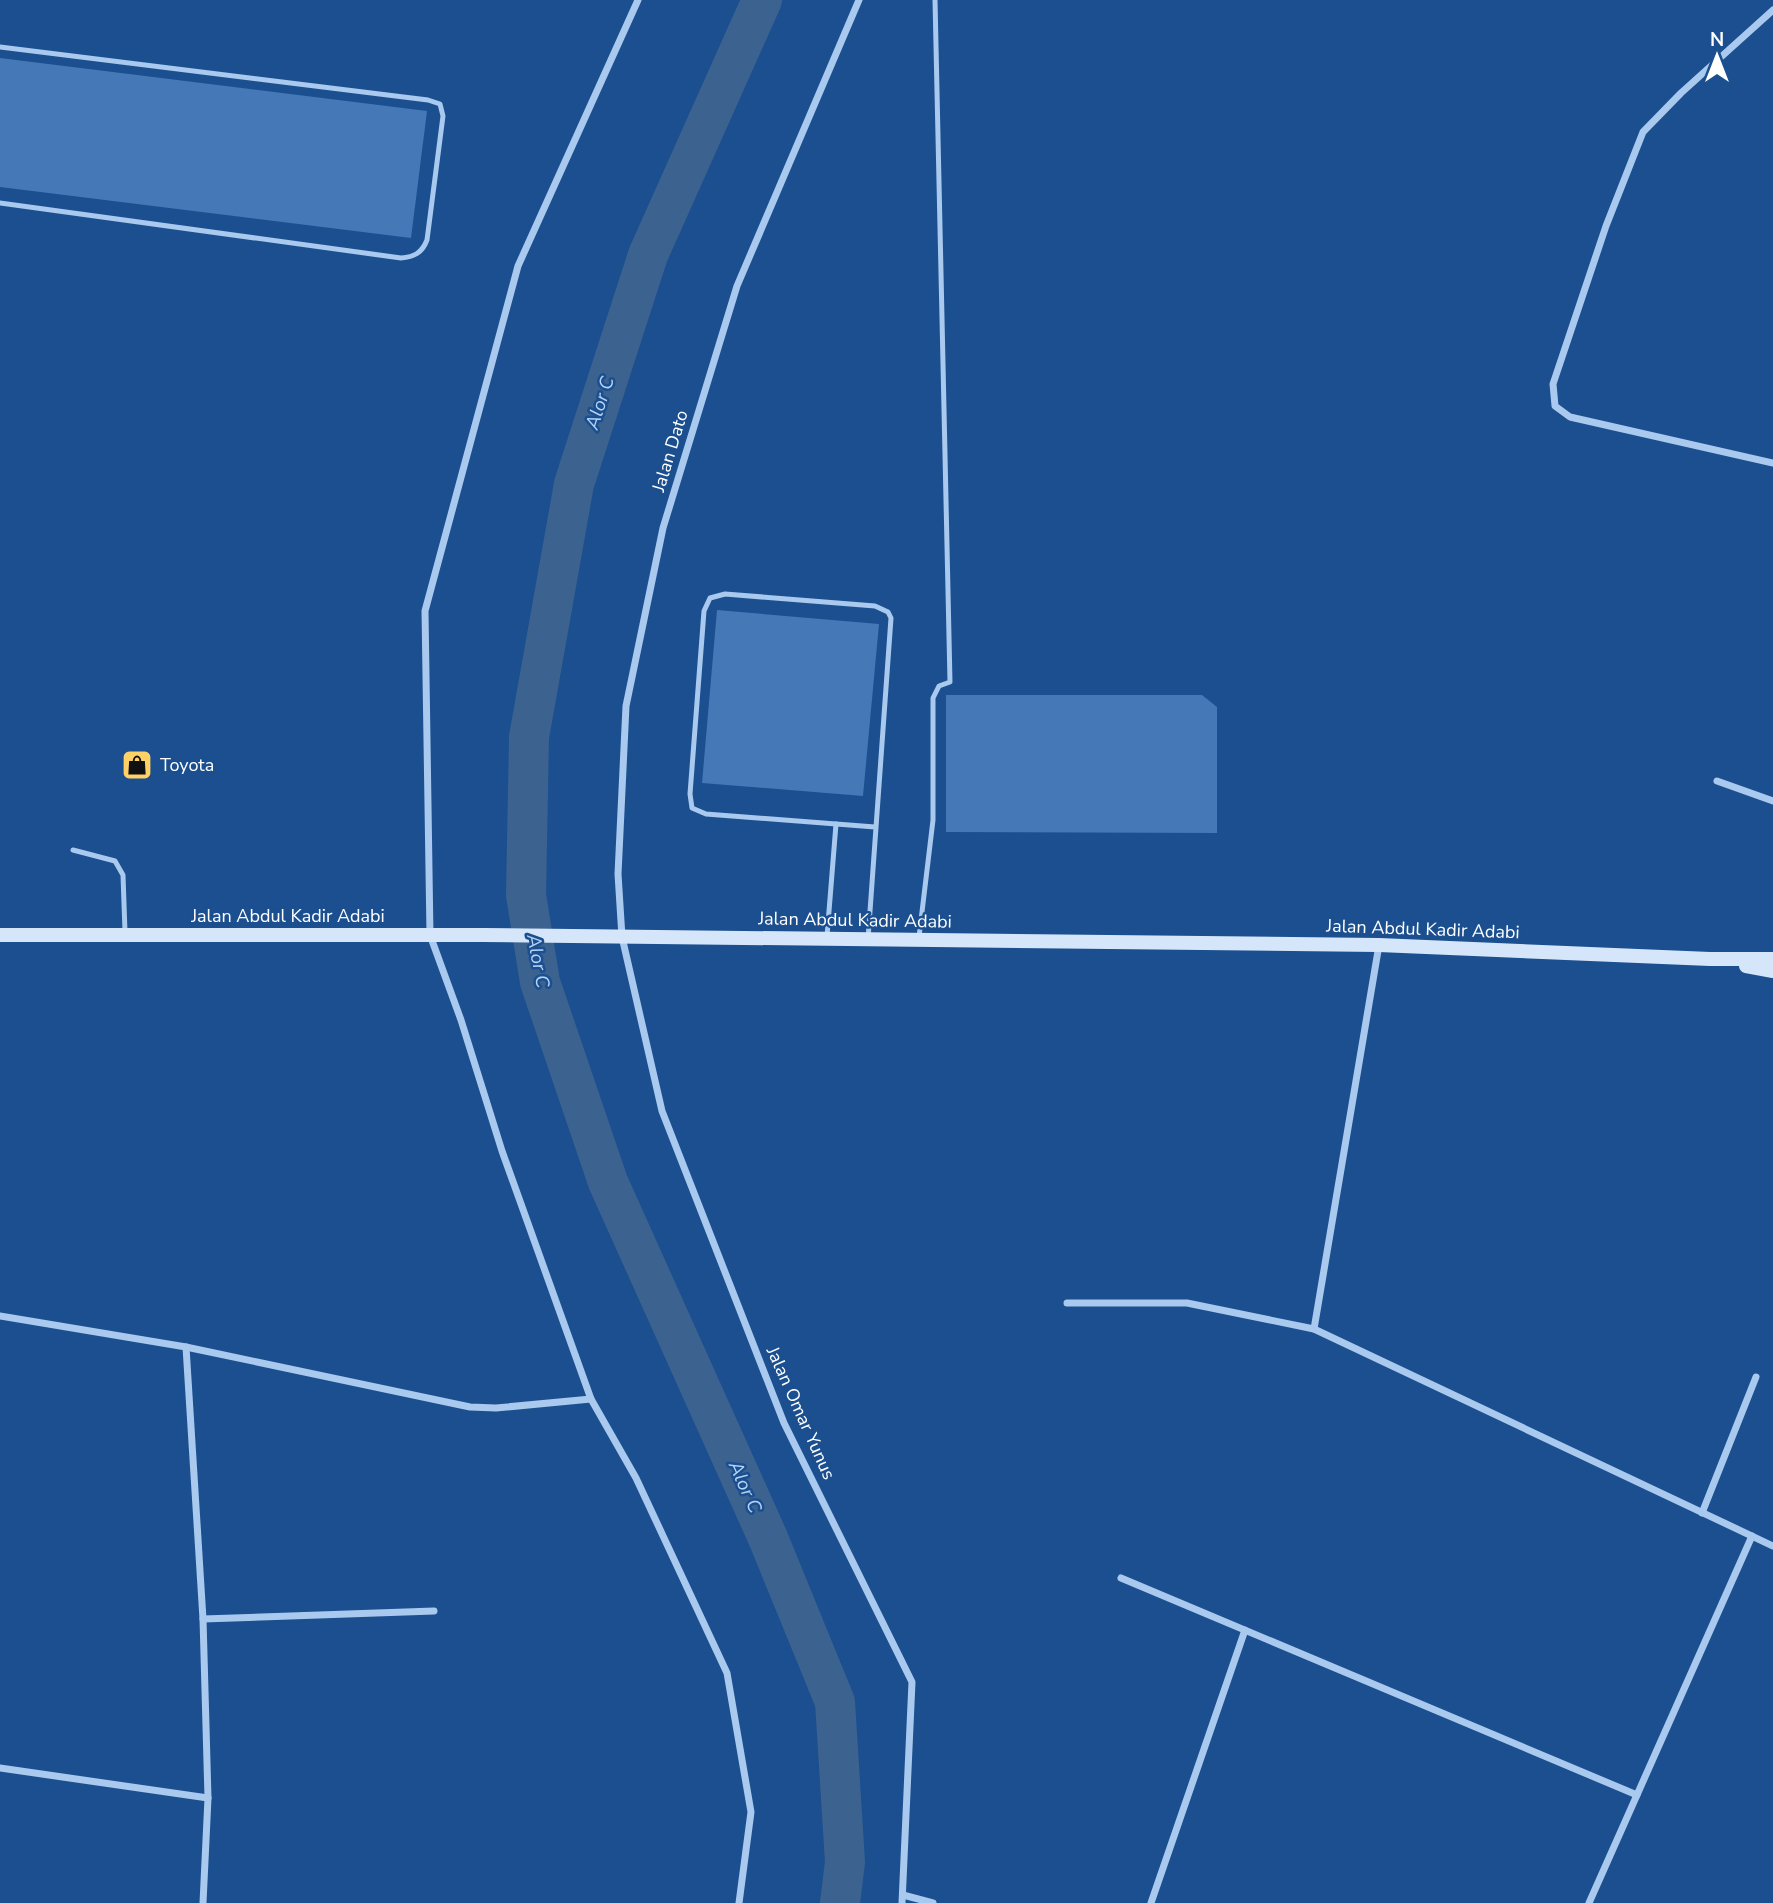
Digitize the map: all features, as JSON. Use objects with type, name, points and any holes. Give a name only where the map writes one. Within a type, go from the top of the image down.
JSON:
[{"type":"main road","name":"Jalan Abdul Kadir Adabi","points":[[0,935],[483,935],[1379,945],[1710,959],[1773,959]]},
{"type":"main road","name":"Jalan Abdul Kadir Adabi","points":[[1710,959],[1773,971]]},
{"type":"street","points":[[638,0],[518,266],[425,611],[430,935],[461,1020],[502,1151],[591,1399],[636,1478],[727,1673],[751,1812],[739,1903]]},
{"type":"street","name":"Jalan Dato","points":[[622,937],[618,874],[626,706],[663,528],[737,286],[859,0]]},
{"type":"street","points":[[1773,10],[1681,93],[1643,132],[1606,226],[1553,384],[1555,405],[1570,417],[1773,463]]},
{"type":"street","points":[[1717,781],[1773,801]]},
{"type":"street","name":"Jalan Omar Yunus","points":[[622,937],[662,1111],[784,1423],[912,1682],[902,1899]]},
{"type":"street","points":[[1314,1329],[1379,945]]},
{"type":"street","points":[[1067,1303],[1187,1303],[1314,1329],[1773,1546]]},
{"type":"street","points":[[0,1316],[186,1347],[470,1407],[496,1408],[591,1399]]},
{"type":"street","points":[[186,1347],[203,1619],[208,1798],[203,1903]]},
{"type":"street","points":[[1702,1513],[1756,1377]]},
{"type":"street","points":[[1589,1903],[1752,1536]]},
{"type":"street","points":[[1121,1578],[1637,1795]]},
{"type":"street","points":[[203,1619],[434,1611]]},
{"type":"street","points":[[1152,1903],[1245,1630]]},
{"type":"street","points":[[0,1768],[208,1798]]},
{"type":"street","points":[[902,1899],[933,1903]]},
{"type":"lane","points":[[918,940],[933,820],[933,698],[939,686],[950,682],[935,0]]},
{"type":"lane","points":[[0,47],[428,100],[440,104],[443,116],[427,240],[424,248],[410,257],[401,258],[0,203]]},
{"type":"lane","points":[[868,940],[892,625],[888,612],[875,606],[726,594],[710,597],[704,611],[690,794],[692,808],[705,814],[875,827]]},
{"type":"lane","points":[[827,939],[836,824]]},
{"type":"lane","points":[[73,850],[115,861],[123,875],[125,935]]},
{"type":"building","points":[[0,58],[427,111],[411,238],[0,187]]},
{"type":"building","points":[[717,610],[879,624],[863,796],[702,783]]},
{"type":"building","points":[[946,695],[1202,695],[1217,707],[1217,833],[946,832]]},
{"type":"waterway","name":"Alor C","points":[[762,0],[648,255],[574,484],[529,737],[526,895],[540,982],[608,1182],[768,1538],[835,1702],[845,1862],[840,1903]]},
{"type":"place","name":"Toyota","points":[[137,765]]}]
